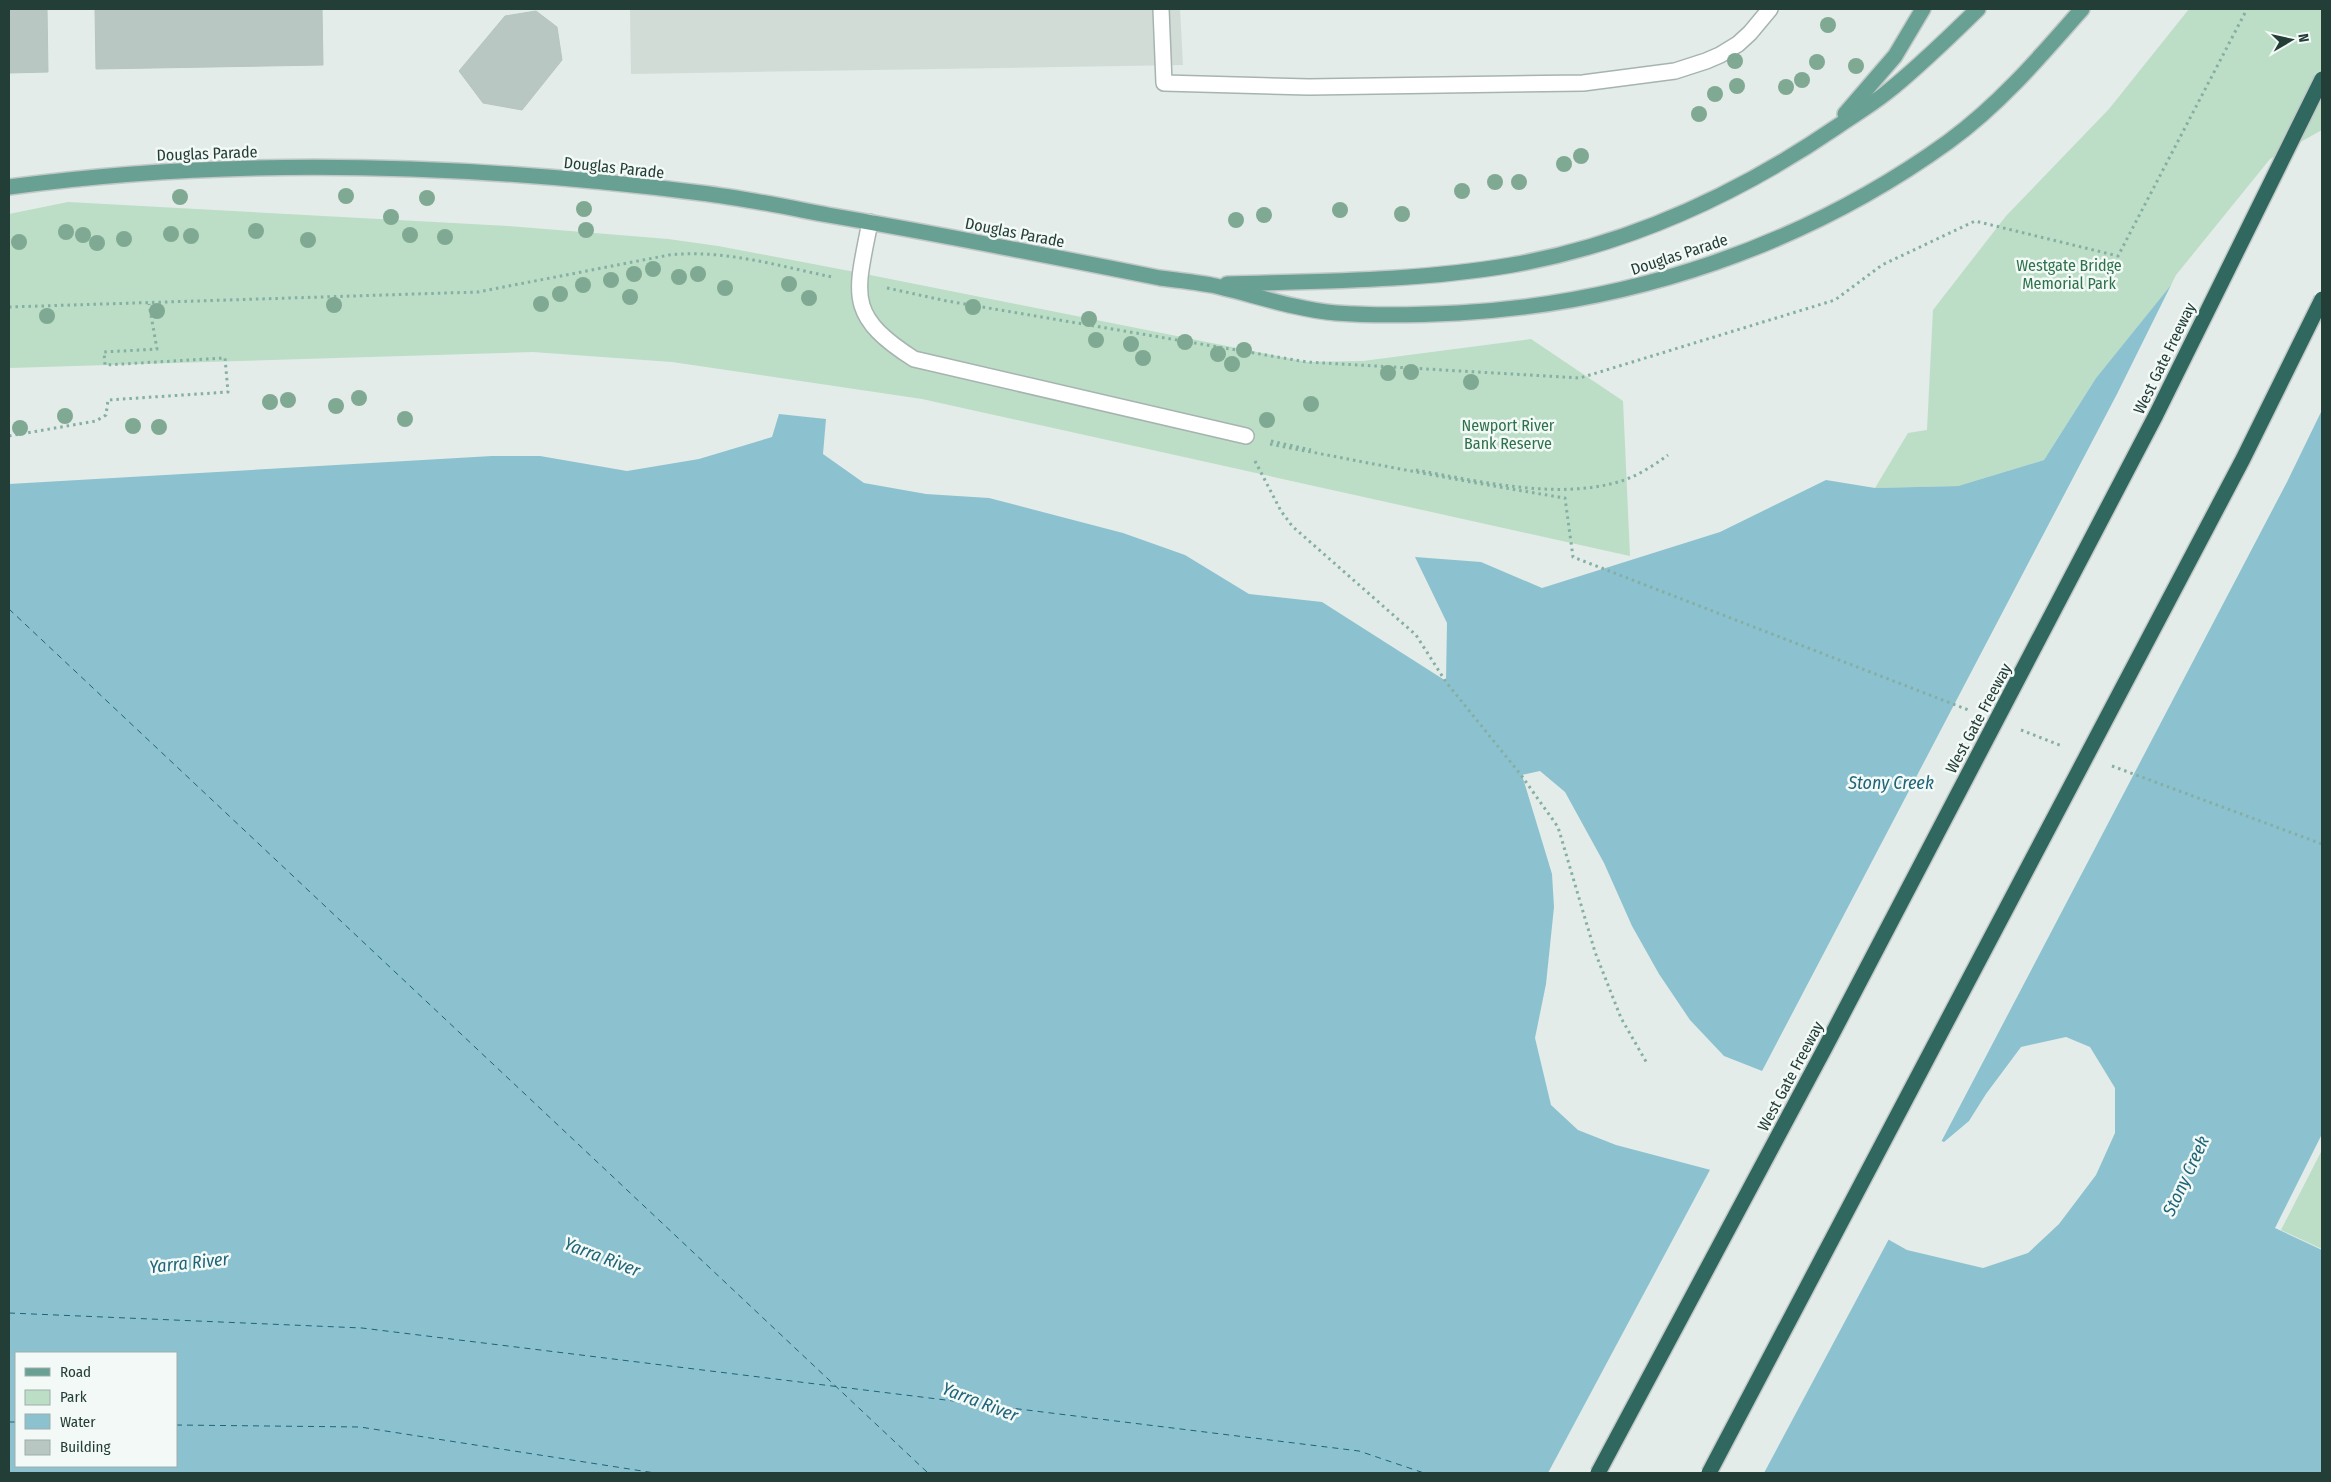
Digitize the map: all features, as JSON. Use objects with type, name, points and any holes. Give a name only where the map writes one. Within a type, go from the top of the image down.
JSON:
[{"type":"highway","name":"West Gate Freeway","points":[[1598,1473],[1835,1028],[2152,424],[2322,79]]},
{"type":"highway","points":[[1708,1473],[2234,477],[2322,299]]},
{"type":"main road","points":[[1806,148],[1834,125],[1876,80],[1895,56],[1923,9]]},
{"type":"main road","name":"Douglas Parade","points":[[1209,285],[1442,275],[1544,259],[1618,238],[1665,220],[1749,182],[1806,148],[1885,94],[1943,44],[1978,9]]},
{"type":"main road","name":"Douglas Parade","points":[[9,187],[91,176],[235,168],[415,170],[524,175],[703,193],[870,222],[1160,278],[1209,285],[1302,308],[1334,312],[1430,314],[1502,310],[1558,304],[1667,279],[1727,259],[1834,213],[1910,168],[1950,141],[2004,94],[2082,9]]},
{"type":"lane","points":[[1161,9],[1164,83],[1308,87],[1569,84],[1675,71],[1726,52],[1750,33],[1770,9]]},
{"type":"lane","points":[[870,222],[859,282],[864,313],[881,334],[914,359],[1246,436]]},
{"type":"path","points":[[9,307],[149,304],[156,349],[104,352],[105,365],[225,358],[228,392],[108,400],[106,414],[96,421],[9,436]]},
{"type":"path","points":[[1246,436],[1458,478],[1524,487],[1565,489],[1617,482],[1640,473],[1668,456]]},
{"type":"path","points":[[1261,474],[1276,504],[1300,534],[1416,635],[1446,682],[1522,775],[1558,827],[1595,952],[1621,1018],[1648,1065]]},
{"type":"path","points":[[1573,556],[1973,711]]},
{"type":"path","points":[[2018,729],[2064,747]]},
{"type":"path","points":[[2110,765],[2322,844]]},
{"type":"shaded area","points":[[630,9],[1180,9],[1183,65],[631,74]]},
{"type":"green space","name":"Westgate Bridge Memorial Park","points":[[2189,9],[2322,9],[2322,135],[2272,161],[2096,378],[2044,460],[1958,486],[1875,488],[1908,433],[1927,430],[1933,310],[2006,216],[2109,109]]},
{"type":"green space","name":"Newport River Bank Reserve","points":[[68,202],[508,226],[668,239],[718,246],[860,273],[1307,362],[1363,361],[1531,339],[1623,401],[1630,556],[922,399],[672,362],[533,352],[9,368],[9,214]]},
{"type":"green space","points":[[2322,1150],[2322,1249],[2281,1230]]},
{"type":"water","points":[[2322,133],[2322,1134],[2275,1228],[2322,1250],[2322,1473],[9,1473],[9,484],[492,456],[540,456],[627,471],[699,459],[772,437],[779,414],[826,419],[823,454],[864,483],[926,494],[989,498],[1123,533],[1185,555],[1249,594],[1322,602],[1446,681],[1447,623],[1415,557],[1481,562],[1542,588],[1720,532],[1826,480],[1875,488],[1958,486],[2044,460],[2096,378],[2272,160]],"holes":[[[1540,771],[1565,792],[1604,863],[1632,926],[1659,974],[1690,1020],[1724,1056],[1944,1142],[1969,1121],[1986,1094],[2021,1047],[2066,1037],[2090,1047],[2115,1088],[2115,1133],[2096,1175],[2059,1224],[2028,1253],[1983,1268],[1907,1250],[1813,1197],[1616,1145],[1578,1130],[1551,1105],[1535,1038],[1546,984],[1554,907],[1552,874],[1522,775]]]},
{"type":"pier","points":[[2322,130],[2322,410],[2287,482],[1940,1144],[1761,1073],[2117,394],[2176,275],[2270,159]]},
{"type":"pier","points":[[1711,1168],[1813,1195],[1890,1237],[1764,1473],[1548,1473]]},
{"type":"building","points":[[9,9],[47,9],[48,72],[9,73]]},
{"type":"building","points":[[95,9],[322,9],[323,65],[96,69]]},
{"type":"building","points":[[536,11],[557,27],[562,60],[522,110],[483,103],[459,71],[505,16]]},
{"type":"ferry route","points":[[9,609],[928,1473]]},
{"type":"ferry route","points":[[9,1313],[362,1328],[1359,1451],[1424,1473]]},
{"type":"ferry route","points":[[9,1422],[15,1422]]},
{"type":"ferry route","points":[[178,1425],[360,1427],[655,1473]]},
{"type":"water label","name":"Stony Creek","points":[[1891,783]]},
{"type":"water label","name":"Stony Creek","points":[[2186,1176]]},
{"type":"water label","name":"Yarra River","points":[[602,1257]]},
{"type":"water label","name":"Yarra River","points":[[189,1263]]},
{"type":"water label","name":"Yarra River","points":[[980,1402]]}]
